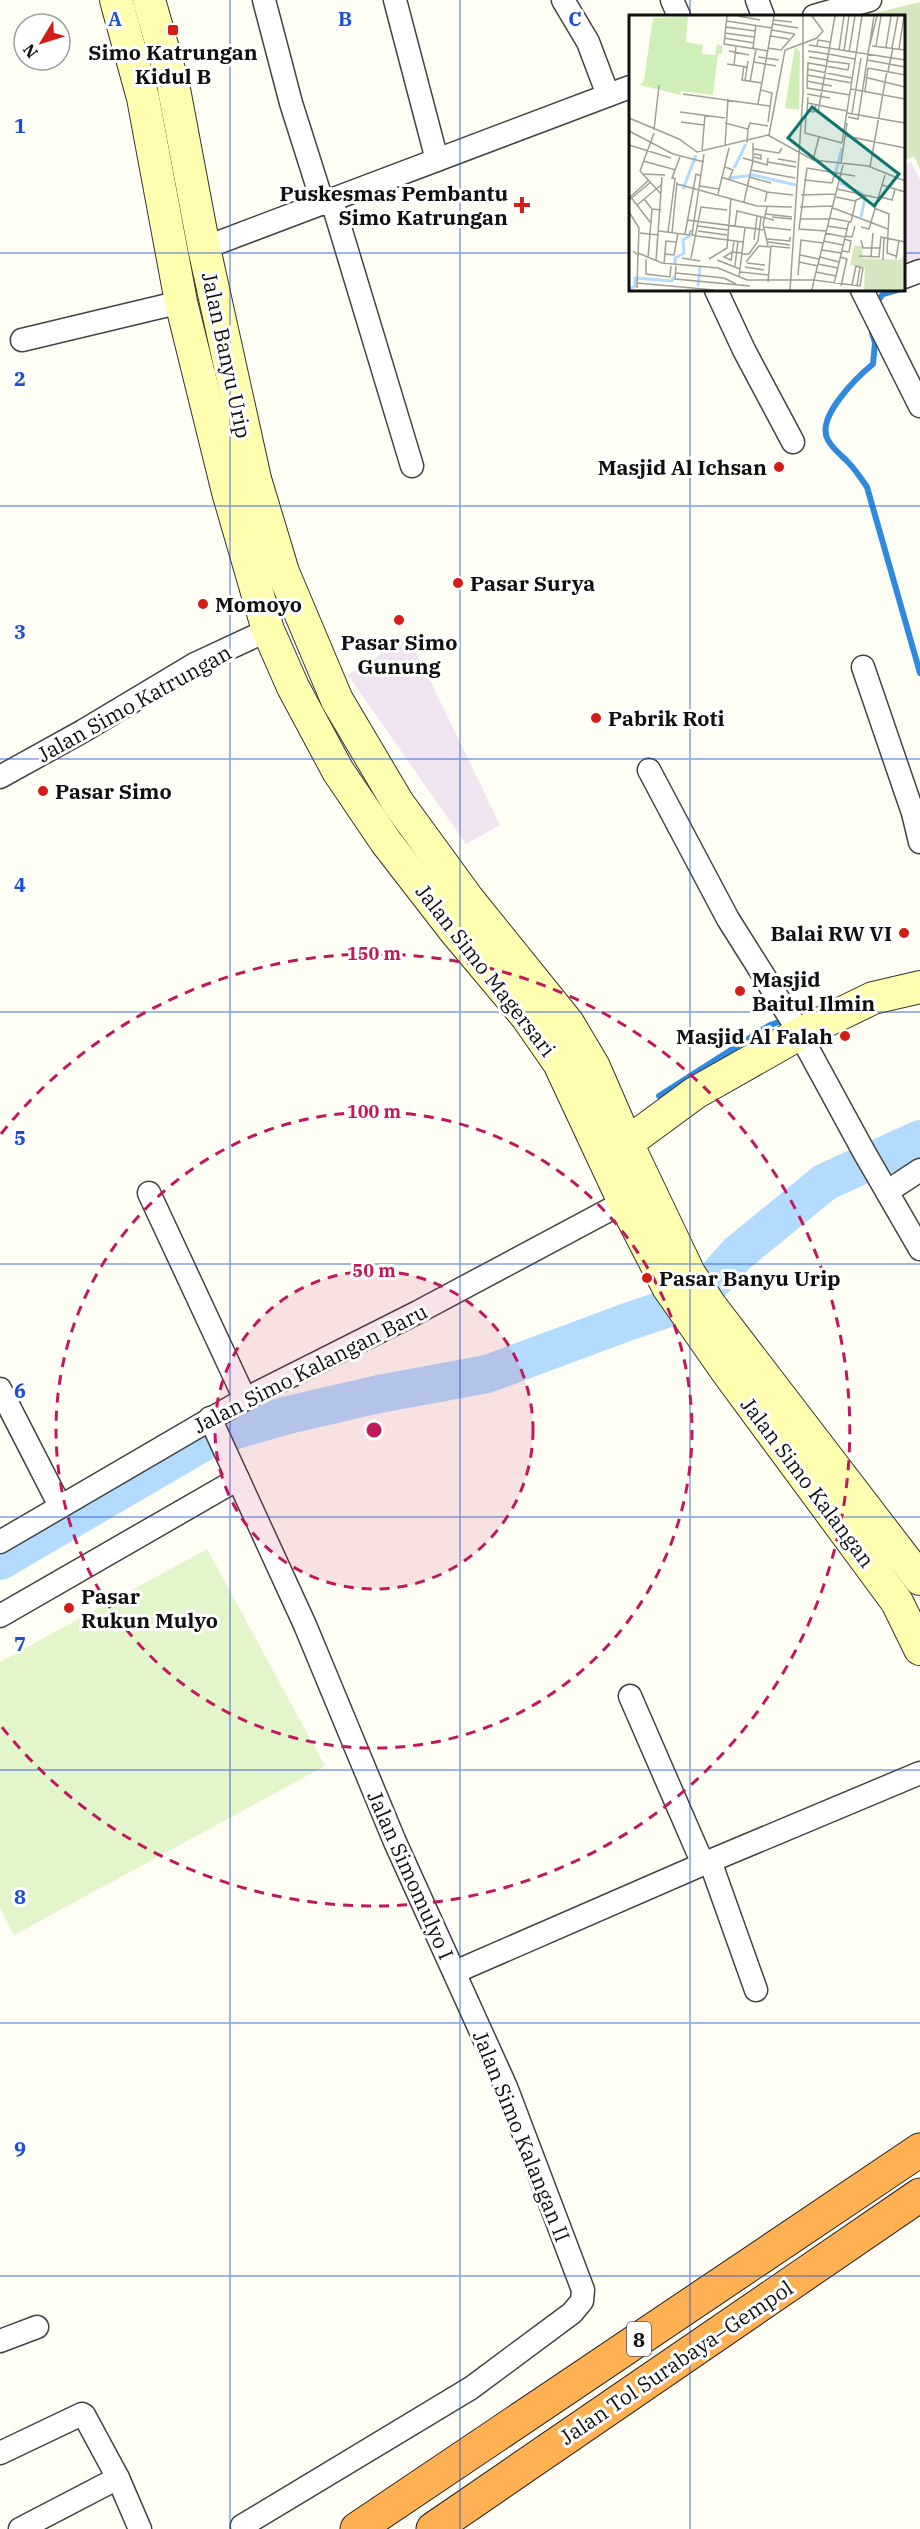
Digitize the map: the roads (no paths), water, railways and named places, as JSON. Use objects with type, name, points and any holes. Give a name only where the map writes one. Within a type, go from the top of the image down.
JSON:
[{"type":"highway","name":"Jalan Tol Surabaya–Gempol","points":[[357,2529],[920,2150]]},
{"type":"highway","name":"Jalan Tol Surabaya–Gempol","points":[[433,2529],[920,2195]]},
{"type":"main road","name":"Jalan Banyu Urip","points":[[116,0],[143,98],[181,302],[228,492],[268,630]]},
{"type":"main road","name":"Jalan Banyu Urip","points":[[150,0],[173,84],[234,393],[264,510],[283,572],[337,700]]},
{"type":"main road","name":"Jalan Simo Magersari","points":[[268,630],[293,687],[338,771],[386,842],[455,931],[527,1017],[559,1063],[624,1202],[700,1312]]},
{"type":"main road","name":"Jalan Simo Magersari","points":[[337,700],[398,803],[468,900],[568,1023],[636,1137],[678,1280]]},
{"type":"main road","points":[[636,1137],[792,1022],[920,987]]},
{"type":"main road","name":"Jalan Simo Kalangan","points":[[700,1312],[792,1416],[920,1579]]},
{"type":"main road","name":"Jalan Simo Kalangan","points":[[700,1312],[908,1594],[920,1649]]},
{"type":"street","points":[[264,0],[291,102],[328,202],[412,466]]},
{"type":"street","points":[[395,0],[437,160]]},
{"type":"street","points":[[204,248],[437,160],[623,94],[563,0]]},
{"type":"street","points":[[672,0],[679,15]]},
{"type":"street","points":[[757,0],[763,15]]},
{"type":"street","points":[[818,15],[870,0]]},
{"type":"street","points":[[905,276],[920,271]]},
{"type":"street","points":[[716,291],[744,350],[793,442]]},
{"type":"street","points":[[867,297],[920,406]]},
{"type":"street","points":[[22,340],[181,302]]},
{"type":"street","name":"Jalan Simo Katrungan","points":[[0,777],[83,731],[195,664],[268,630]]},
{"type":"street","points":[[863,667],[913,813],[920,842]]},
{"type":"street","points":[[650,770],[728,919],[792,1022],[920,1249]]},
{"type":"street","points":[[883,1183],[920,1170]]},
{"type":"street","points":[[149,1193],[246,1399]]},
{"type":"street","name":"Jalan Simo Kalangan Baru","points":[[0,1542],[60,1506],[212,1423],[246,1399],[418,1312],[624,1202]]},
{"type":"street","points":[[0,1389],[60,1506]]},
{"type":"street","name":"Jalan Simomulyo I","points":[[212,1423],[304,1625],[395,1842],[455,1972],[707,1862],[920,1773]]},
{"type":"street","points":[[0,1616],[235,1472]]},
{"type":"street","points":[[630,1696],[707,1862],[756,1990]]},
{"type":"street","name":"Jalan Simo Kalangan II","points":[[242,2526],[471,2388],[572,2313],[582,2301],[583,2290],[506,2087],[455,1972]]},
{"type":"street","points":[[0,2341],[37,2327]]},
{"type":"street","points":[[0,2453],[84,2415],[118,2478],[140,2529]]},
{"type":"street","points":[[20,2529],[118,2478]]},
{"type":"waterway","points":[[874,306],[883,294],[894,291]]},
{"type":"waterway","points":[[872,333],[875,343],[873,364],[848,388],[832,410],[826,431],[832,446],[853,467],[867,487],[920,673]]},
{"type":"waterway","points":[[659,1096],[770,1025],[785,1020]]},
{"type":"waterway","points":[[0,1561],[212,1437],[288,1415],[379,1394],[487,1374],[698,1298],[737,1254],[825,1182],[920,1139]]},
{"type":"place","name":"Simo Katrungan Kidul B","points":[[173,30]]},
{"type":"place","name":"Puskesmas Pembantu Simo Katrungan","points":[[522,205]]},
{"type":"place","name":"Masjid Al Ichsan","points":[[779,467]]},
{"type":"place","name":"Pasar Surya","points":[[458,583]]},
{"type":"place","name":"Momoyo","points":[[203,604]]},
{"type":"place","name":"Pasar Simo Gunung","points":[[399,620]]},
{"type":"place","name":"Pabrik Roti","points":[[596,718]]},
{"type":"place","name":"Pasar Simo","points":[[43,791]]},
{"type":"place","name":"Balai RW VI","points":[[904,933]]},
{"type":"place","name":"Masjid Baitul Ilmin","points":[[740,991]]},
{"type":"place","name":"Masjid Al Falah","points":[[845,1036]]},
{"type":"place","name":"Pasar Banyu Urip","points":[[647,1278]]},
{"type":"place","name":"Pasar Rukun Mulyo","points":[[69,1608]]}]
